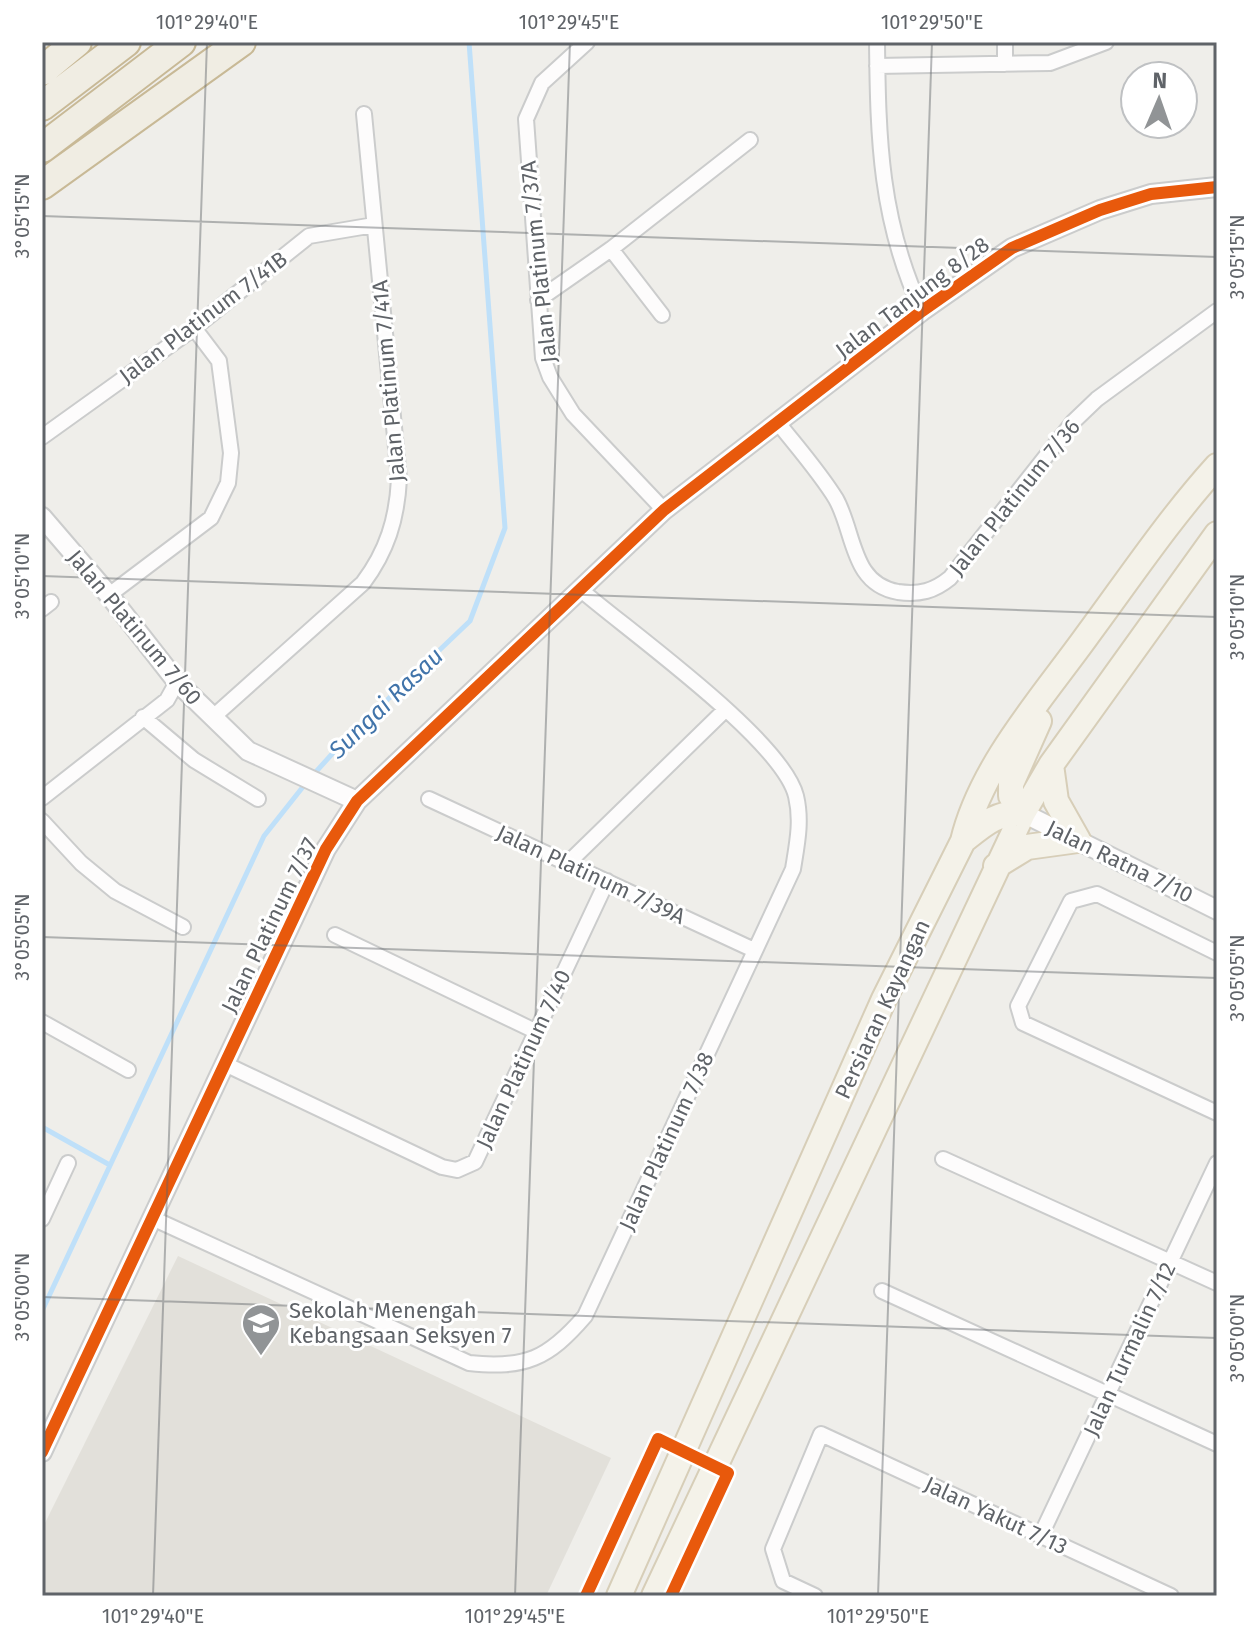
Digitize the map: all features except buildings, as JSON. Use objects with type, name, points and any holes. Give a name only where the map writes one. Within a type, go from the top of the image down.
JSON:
[{"type":"highway","points":[[42,71],[77,42]]},
{"type":"highway","points":[[42,106],[126,42]]},
{"type":"highway","points":[[42,148],[181,42]]},
{"type":"highway","points":[[42,185],[241,42]]},
{"type":"main road","name":"Persiaran Kayangan","points":[[619,1596],[884,999],[963,841],[969,815],[998,764],[1062,670],[1186,500],[1217,466]]},
{"type":"main road","name":"Persiaran Kayangan","points":[[654,1596],[1023,813],[1051,765],[1217,534]]},
{"type":"main road","points":[[1023,813],[1011,796],[1011,784],[1062,670]]},
{"type":"main road","points":[[996,866],[1027,847],[1078,840],[1056,801],[1051,765]]},
{"type":"main road","points":[[963,841],[990,819],[1001,814],[1023,813]]},
{"type":"street","name":"Jalan Platinum 7/37A","points":[[587,42],[542,83],[526,119],[543,358],[559,396],[664,510]]},
{"type":"street","points":[[877,42],[877,116],[894,242],[922,311]]},
{"type":"street","points":[[1005,42],[1005,64]]},
{"type":"street","points":[[877,66],[1050,63],[1106,42]]},
{"type":"street","name":"Jalan Platinum 7/41A","points":[[212,718],[363,583],[379,561],[395,521],[399,479],[364,114]]},
{"type":"street","points":[[538,300],[611,249],[750,140]]},
{"type":"street","name":"Jalan Tanjung 8/28","points":[[664,510],[922,311],[1012,248],[1100,210],[1151,194],[1217,187]]},
{"type":"street","name":"Jalan Platinum 7/41B","points":[[42,437],[194,328],[309,236],[374,225]]},
{"type":"street","points":[[611,249],[662,315]]},
{"type":"street","name":"Jalan Platinum 7/36","points":[[779,424],[837,502],[856,556],[867,576],[886,590],[912,594],[935,590],[950,578],[1073,422],[1097,399],[1217,311]]},
{"type":"street","points":[[109,595],[211,518],[228,483],[231,453],[219,361],[194,328]]},
{"type":"street","name":"Jalan Platinum 7/37","points":[[42,1452],[326,849],[357,801],[664,510]]},
{"type":"street","name":"Jalan Platinum 7/60","points":[[42,517],[109,595],[177,682],[248,751],[357,801]]},
{"type":"street","name":"Jalan Platinum 7/38","points":[[152,1218],[469,1363],[523,1364],[544,1356],[585,1316],[793,869],[800,831],[796,794],[770,749],[581,590]]},
{"type":"street","points":[[42,798],[167,700],[177,682]]},
{"type":"street","points":[[568,863],[725,710]]},
{"type":"street","points":[[143,717],[194,760],[258,799]]},
{"type":"street","name":"Jalan Platinum 7/39A","points":[[429,799],[754,950]]},
{"type":"street","name":"Jalan Ratna 7/10","points":[[1023,813],[1217,910]]},
{"type":"street","points":[[42,821],[81,863],[115,891],[183,927]]},
{"type":"street","name":"Jalan Platinum 7/40","points":[[225,1064],[442,1167],[457,1170],[475,1162],[607,881]]},
{"type":"street","points":[[1217,953],[1097,894],[1071,901],[1018,1006],[1023,1023],[1217,1113]]},
{"type":"street","points":[[335,935],[537,1032]]},
{"type":"street","points":[[42,1022],[128,1070]]},
{"type":"street","points":[[943,1159],[1217,1283]]},
{"type":"street","points":[[42,1219],[68,1163]]},
{"type":"street","name":"Jalan Turmalin 7/12","points":[[1041,1535],[1217,1163]]},
{"type":"street","points":[[882,1291],[1217,1444]]},
{"type":"street","name":"Jalan Yakut 7/13","points":[[815,1596],[783,1581],[773,1549],[821,1434],[1171,1596]]},
{"type":"shaded area","name":"Sekolah Menengah Kebangsaan Seksyen 7","points":[[178,1256],[611,1458],[546,1596],[42,1596],[42,1529]]},
{"type":"waterway","name":"Sungai Rasau","points":[[313,775],[342,743],[470,621],[505,528],[469,42]]},
{"type":"waterway","name":"Sungai Rasau","points":[[42,1311],[264,836],[306,783]]},
{"type":"waterway","points":[[42,1127],[108,1164]]},
{"type":"cycle path","points":[[42,1452],[326,849],[357,801],[664,510],[922,311],[1012,248],[1100,210],[1151,194],[1217,187]]},
{"type":"cycle path","points":[[586,1596],[658,1439],[728,1473],[671,1596]]},
{"type":"place","name":"Sekolah Menengah Kebangsaan Seksyen 7","points":[[261,1357]]}]
